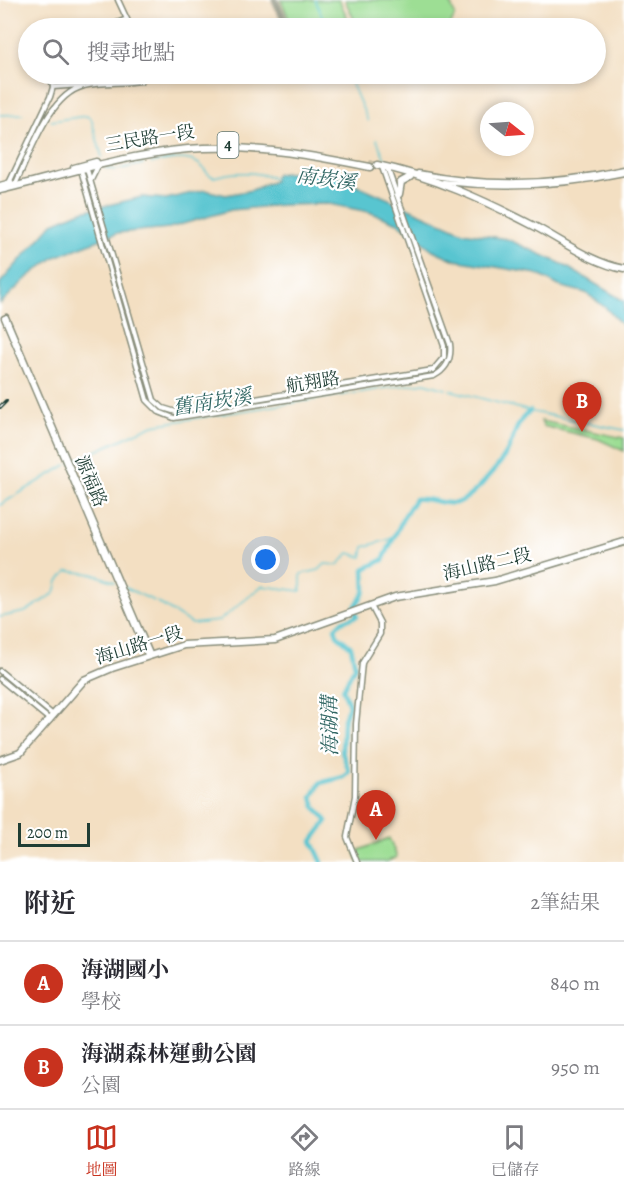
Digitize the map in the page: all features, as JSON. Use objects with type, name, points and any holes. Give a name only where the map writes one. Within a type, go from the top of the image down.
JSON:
[{"type":"main road","name":"三民路一段","points":[[7,186],[145,152],[216,144],[282,148],[382,168]]},
{"type":"main road","name":"三民路一段","points":[[83,167],[167,152],[235,148],[293,153],[382,168]]},
{"type":"main road","name":"4","points":[[382,168],[485,207],[594,263],[624,270]]},
{"type":"main road","name":"4","points":[[382,168],[427,179],[510,214],[595,260],[624,270]]},
{"type":"main road","points":[[397,196],[401,182],[410,177]]},
{"type":"main road","name":"海山路二段","points":[[356,611],[395,597],[495,581],[624,542]]},
{"type":"main road","name":"海山路一段","points":[[0,760],[20,753],[90,676],[191,644],[275,640],[356,611]]},
{"type":"street","points":[[118,0],[127,18]]},
{"type":"street","points":[[7,186],[24,155],[52,84]]},
{"type":"street","points":[[52,87],[101,84]]},
{"type":"street","points":[[7,186],[56,104],[74,89],[88,85]]},
{"type":"street","points":[[92,183],[92,174],[98,166]]},
{"type":"street","name":"航翔路","points":[[83,167],[92,183],[154,400],[163,408],[176,412],[433,370],[444,357],[444,346],[413,256],[397,196]]},
{"type":"street","name":"航翔路","points":[[83,167],[91,208],[147,399],[154,409],[174,417],[434,376],[440,373],[447,364],[450,349],[421,259],[397,196],[382,168]]},
{"type":"street","name":"三民路一段","points":[[382,168],[462,180],[532,184],[567,181],[624,171]]},
{"type":"street","name":"三民路一段","points":[[427,179],[492,187],[536,187],[624,171]]},
{"type":"street","name":"源福路","points":[[5,317],[149,656]]},
{"type":"street","points":[[357,862],[347,837],[355,796],[356,724],[363,663],[380,634],[380,623],[371,606]]},
{"type":"street","points":[[0,671],[52,717]]},
{"type":"street","points":[[0,679],[52,717]]},
{"type":"green space","points":[[281,0],[339,0],[348,18],[289,18]]},
{"type":"green space","points":[[345,0],[449,0],[455,15],[454,18],[353,18]]},
{"type":"green space","points":[[541,421],[624,438],[624,451],[598,439],[543,426]]},
{"type":"green space","points":[[389,838],[397,857],[386,862],[359,862],[355,852]]},
{"type":"water","name":"南崁溪","points":[[297,172],[339,177],[463,232],[507,239],[562,264],[624,301],[624,327],[606,308],[586,293],[559,286],[537,274],[455,260],[433,250],[398,223],[369,212],[329,204],[282,205],[231,210],[169,228],[117,233],[55,257],[28,277],[0,304],[0,283],[53,223],[79,212],[142,197],[166,199],[205,190],[226,195],[252,190],[274,181],[276,174]]},
{"type":"waterway","points":[[315,0],[323,18]]},
{"type":"waterway","points":[[352,84],[368,121]]},
{"type":"waterway","points":[[0,115],[23,114]]},
{"type":"waterway","points":[[51,121],[86,116],[91,118],[102,157]]},
{"type":"waterway","points":[[377,140],[387,164]]},
{"type":"waterway","points":[[151,163],[176,159],[188,160],[199,164],[214,177],[245,173],[261,174],[276,179]]},
{"type":"waterway","points":[[105,168],[115,170],[143,164]]},
{"type":"waterway","name":"舊南崁溪","points":[[70,463],[153,425],[400,386],[425,383],[446,389]]},
{"type":"waterway","name":"舊南崁溪","points":[[450,390],[533,412],[624,430]]},
{"type":"waterway","name":"海湖溝","points":[[402,520],[415,499],[456,503],[469,496],[502,460],[518,426],[530,411]]},
{"type":"waterway","name":"舊南崁溪","points":[[0,505],[66,465]]},
{"type":"waterway","name":"海湖溝","points":[[322,862],[312,841],[327,821],[315,807],[312,797],[320,783],[344,777],[349,771],[342,752],[343,723],[349,705],[343,689],[355,666],[351,647],[337,635],[335,628],[341,622],[357,616],[355,607],[365,591],[364,569],[383,560],[401,523]]},
{"type":"waterway","name":"海湖溝","points":[[391,538],[395,537]]},
{"type":"waterway","points":[[157,602],[192,624],[219,621],[262,586],[301,591],[301,574],[319,570],[325,564],[338,565],[349,553],[362,557],[364,547],[390,539]]},
{"type":"waterway","points":[[0,617],[25,612],[55,593],[58,581],[68,571],[93,574],[115,582]]},
{"type":"waterway","points":[[124,587],[154,601]]},
{"type":"taxiway","points":[[275,0],[283,18]]},
{"type":"tunnel","points":[[369,163],[377,165]]},
{"type":"railway","points":[[0,407],[6,401]]},
{"type":"place","name":"海湖森林運動公園","points":[[582,432]]},
{"type":"place","name":"海湖國小","points":[[376,840]]}]
